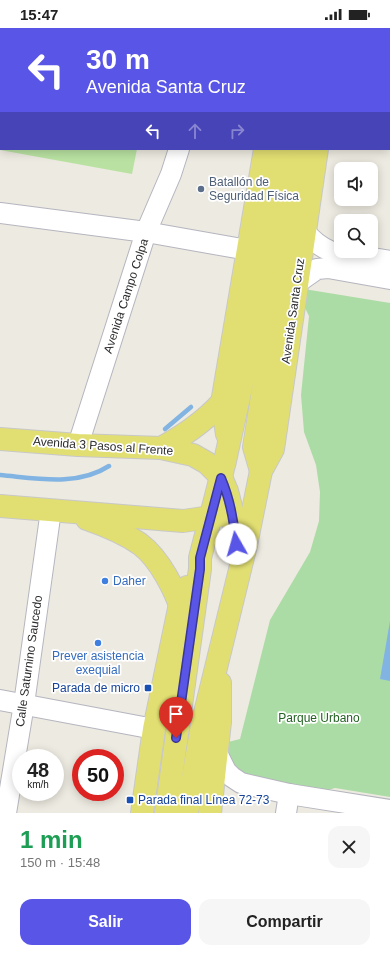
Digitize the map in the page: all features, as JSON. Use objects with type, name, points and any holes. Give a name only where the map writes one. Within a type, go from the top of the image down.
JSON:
[{"type":"main road","points":[[229,443],[222,403],[265,150]]},
{"type":"main road","points":[[142,813],[154,729],[180,604],[200,558],[221,478],[244,374],[283,150]]},
{"type":"main road","name":"Avenida Santa Cruz","points":[[261,474],[254,447],[301,150]]},
{"type":"main road","name":"Avenida Santa Cruz","points":[[187,813],[202,725],[261,474],[273,449],[317,150]]},
{"type":"main road","points":[[161,448],[183,436],[203,421],[222,403],[244,374]]},
{"type":"main road","name":"Avenida 3 Pasos al Frente","points":[[0,439],[78,445],[161,448],[193,455],[207,463],[221,478]]},
{"type":"main road","points":[[0,506],[183,521],[227,514],[232,511],[244,502],[261,474]]},
{"type":"main road","points":[[221,478],[227,491],[232,511],[239,572]]},
{"type":"main road","points":[[58,510],[98,523],[140,544],[160,565],[180,604],[190,633]]},
{"type":"main road","points":[[166,813],[200,569],[200,558]]},
{"type":"main road","name":"Avenida Santa Cruz","points":[[210,813],[220,722],[220,650]]},
{"type":"street","name":"Avenida Campo Colpa","points":[[78,445],[146,232],[171,174],[179,150]]},
{"type":"street","points":[[0,213],[146,232],[248,250]]},
{"type":"street","points":[[305,231],[313,242],[330,251],[390,261]]},
{"type":"street","points":[[297,282],[317,269],[328,268],[390,279]]},
{"type":"street","name":"Calle Saturnino Saucedo","points":[[6,813],[58,510]]},
{"type":"street","points":[[0,700],[154,729]]},
{"type":"street","points":[[217,753],[226,770],[232,777],[241,783],[287,803],[390,810]]},
{"type":"green space","points":[[0,150],[137,150],[132,174]]},
{"type":"green space","name":"Parque Urbano","points":[[304,289],[390,303],[390,797],[335,788],[315,794],[246,780],[226,756],[228,742],[240,739],[270,620],[310,552],[319,521],[320,492],[316,465],[304,432],[301,395],[309,316],[302,302]]},
{"type":"water","points":[[390,621],[390,681],[380,679]]},
{"type":"waterway","points":[[165,429],[191,407]]},
{"type":"waterway","points":[[0,475],[56,480],[70,479],[97,473],[109,466]]},
{"type":"place","name":"Batallón de Seguridad Física","points":[[201,189]]},
{"type":"place","name":"Daher","points":[[105,581]]},
{"type":"place","name":"Prever asistencia exequial","points":[[98,643]]},
{"type":"place","name":"Parada de micro","points":[[148,688]]},
{"type":"place","name":"Parada final Línea 72-73","points":[[130,800]]},
{"type":"route","points":[[176,738],[200,569],[200,558],[221,478],[227,491],[232,511],[236,544]]}]
